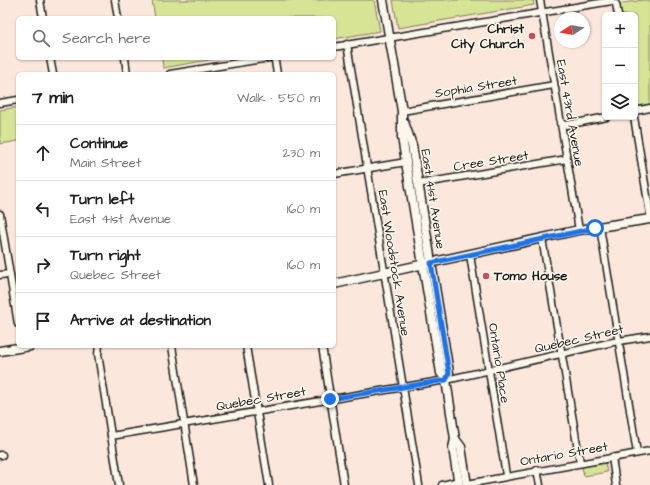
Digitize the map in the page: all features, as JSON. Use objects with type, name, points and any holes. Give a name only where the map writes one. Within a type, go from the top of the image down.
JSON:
[{"type":"main road","name":"East 41st Avenue","points":[[383,0],[402,114],[402,137],[422,265],[441,373],[446,380],[455,438],[461,447],[463,483]]},
{"type":"main road","name":"East 41st Avenue","points":[[402,114],[410,136],[418,184],[449,373],[446,380]]},
{"type":"main road","points":[[336,284],[579,230],[650,219]]},
{"type":"main road","points":[[0,351],[16,348]]},
{"type":"street","points":[[40,0],[43,16]]},
{"type":"street","points":[[115,0],[118,16]]},
{"type":"street","name":"East 43rd Avenue","points":[[540,0],[579,230]]},
{"type":"street","points":[[336,47],[614,1],[617,12]]},
{"type":"street","name":"East Woodstock Avenue","points":[[347,44],[419,485]]},
{"type":"street","points":[[50,60],[53,72]]},
{"type":"street","points":[[125,60],[127,72]]},
{"type":"street","points":[[191,72],[267,60]]},
{"type":"street","points":[[273,60],[276,72]]},
{"type":"street","name":"Sophia Street","points":[[402,114],[554,85]]},
{"type":"street","points":[[0,103],[16,100]]},
{"type":"street","points":[[638,110],[650,108]]},
{"type":"street","points":[[560,123],[566,125],[602,118]]},
{"type":"street","points":[[634,120],[650,214]]},
{"type":"street","name":"Cree Street","points":[[418,184],[567,159]]},
{"type":"street","points":[[336,174],[406,162]]},
{"type":"street","points":[[0,214],[16,312]]},
{"type":"street","points":[[600,227],[637,453]]},
{"type":"street","points":[[542,238],[580,462]]},
{"type":"street","name":"Ontario Place","points":[[470,255],[506,475]]},
{"type":"street","points":[[0,275],[10,274]]},
{"type":"street","name":"Quebec Street","points":[[111,436],[446,380],[618,341],[650,336]]},
{"type":"street","points":[[95,348],[98,354]]},
{"type":"street","points":[[98,348],[119,485]]},
{"type":"street","points":[[172,348],[194,485]]},
{"type":"street","points":[[246,348],[269,485]]},
{"type":"street","points":[[322,348],[344,485]]},
{"type":"street","name":"Ontario Street","points":[[442,485],[482,480],[650,451]]},
{"type":"street","points":[[612,457],[616,485]]},
{"type":"street","points":[[537,470],[540,485]]},
{"type":"green space","points":[[152,0],[374,0],[380,31],[336,39],[336,16],[155,16]]},
{"type":"green space","points":[[393,0],[533,0],[534,5],[398,28]]},
{"type":"green space","points":[[650,0],[650,104],[638,105],[638,12],[621,12],[619,6],[622,3]]},
{"type":"green space","points":[[162,60],[209,60],[163,68]]},
{"type":"green space","points":[[16,107],[16,141],[0,144],[0,110]]},
{"type":"green space","points":[[605,463],[607,472],[584,476],[582,467]]},
{"type":"place","name":"Christ City Church","points":[[532,36]]},
{"type":"place","name":"Tomo House","points":[[486,276]]},
{"type":"route","points":[[330,399],[446,380],[449,373],[431,263],[579,230],[595,228]]}]
